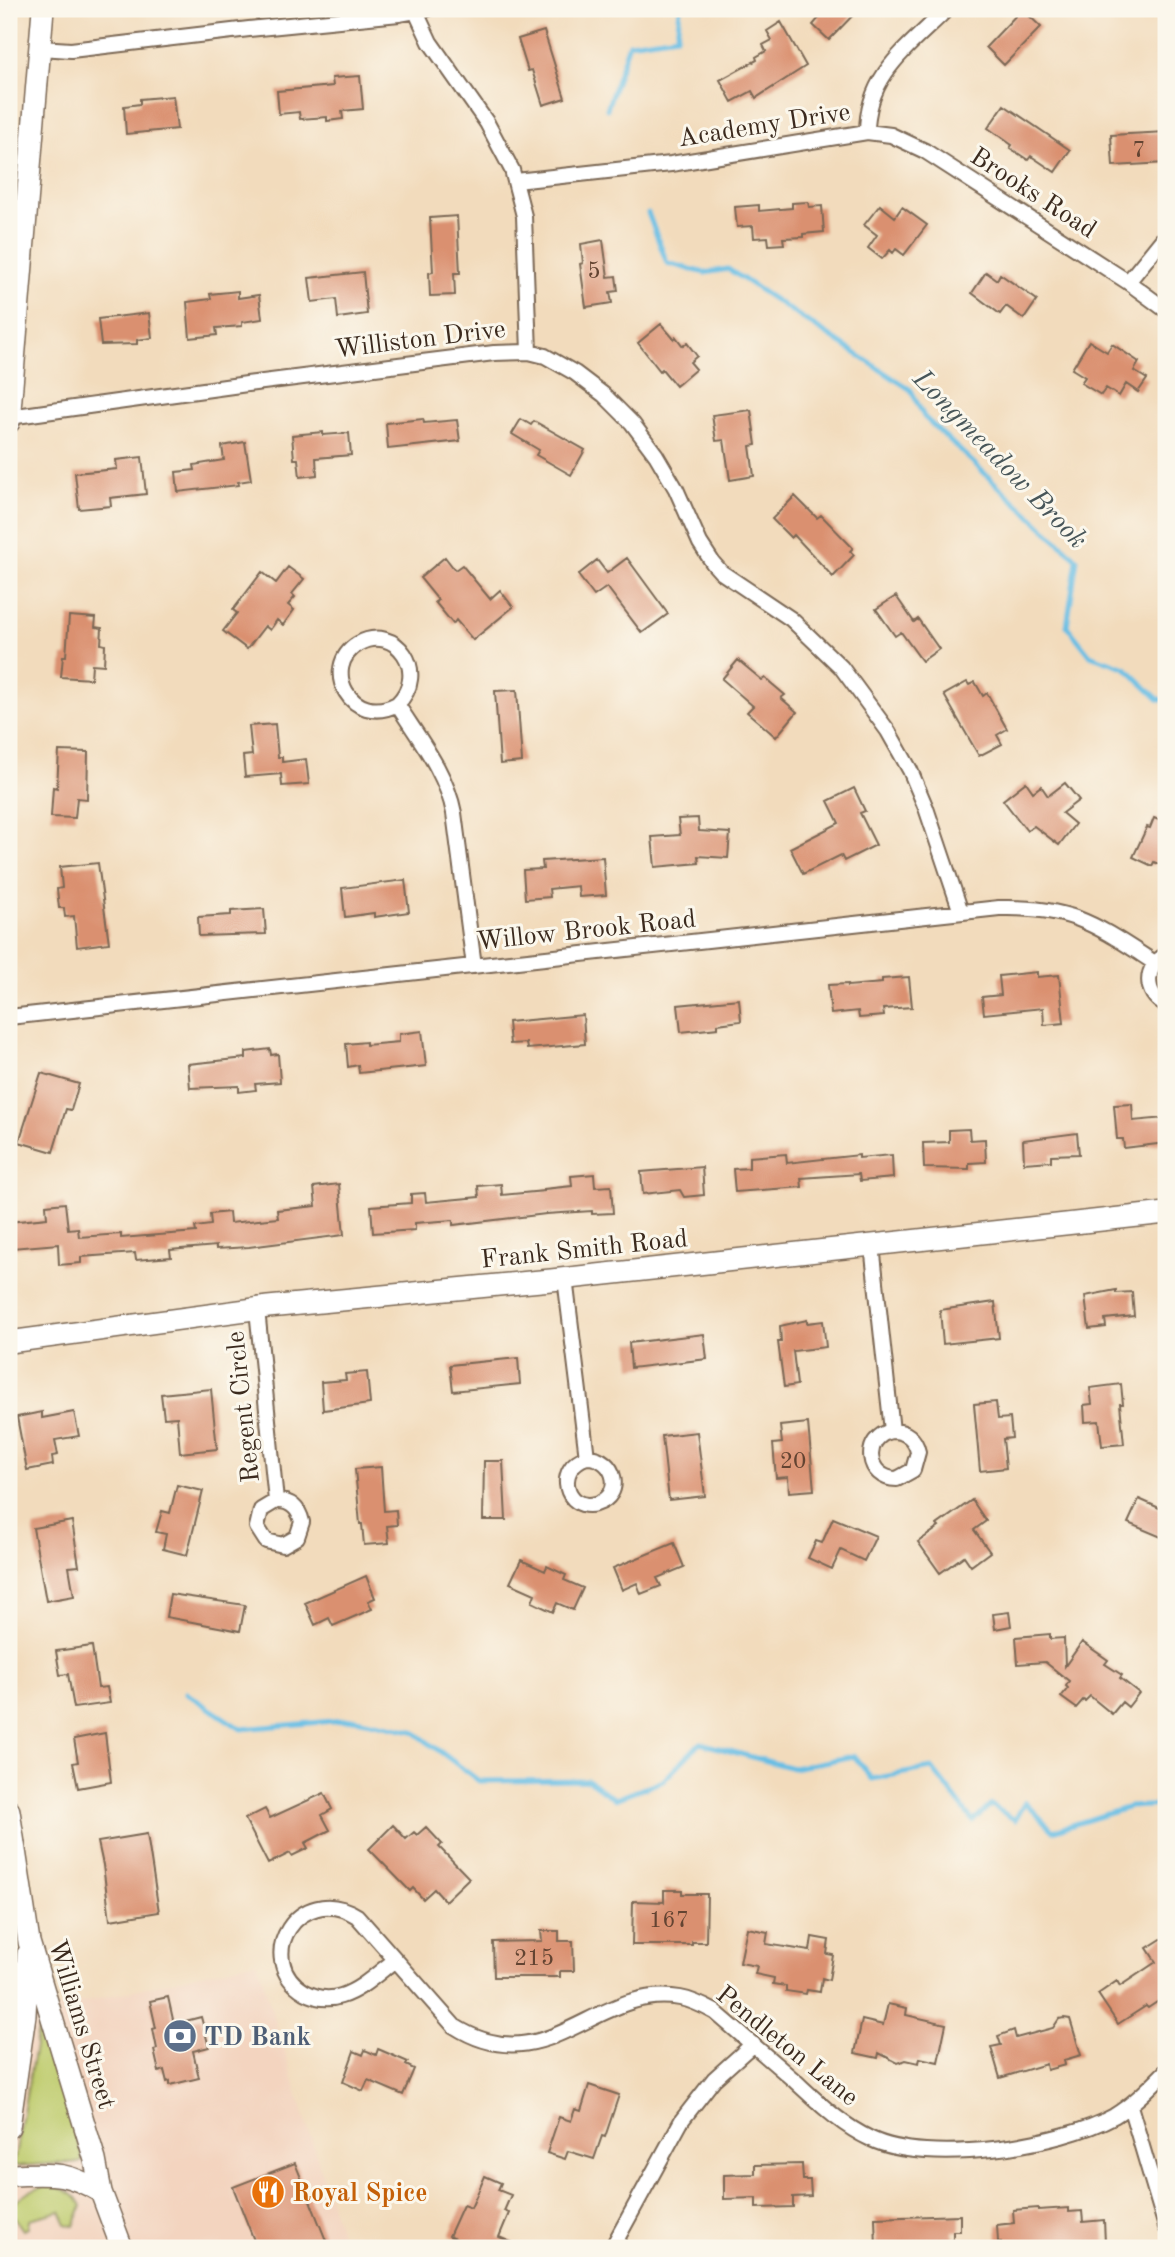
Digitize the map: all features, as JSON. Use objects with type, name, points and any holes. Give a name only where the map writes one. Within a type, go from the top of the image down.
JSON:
[{"type":"street","points":[[9,422],[44,9]]},
{"type":"street","name":"Academy Drive","points":[[516,181],[671,164],[867,132],[869,104],[883,73],[947,9]]},
{"type":"street","points":[[40,48],[71,50],[421,10],[430,42],[488,123],[516,181],[524,216],[529,352]]},
{"type":"street","name":"Brooks Road","points":[[867,132],[891,135],[925,151],[1128,282],[1166,310]]},
{"type":"street","points":[[1128,282],[1166,235]]},
{"type":"street","name":"Williston Drive","points":[[9,417],[494,353],[529,352],[545,356],[575,373],[618,408],[645,439],[662,463],[700,543],[713,563],[810,635],[857,687],[888,731],[919,789],[961,912]]},
{"type":"street","points":[[375,639],[393,643],[406,656],[410,664],[411,682],[397,704],[388,709],[369,710],[360,707],[346,694],[342,686],[341,667],[350,650],[358,644],[375,639]]},
{"type":"street","points":[[397,704],[441,774],[451,798],[474,966]]},
{"type":"street","name":"Willow Brook Road","points":[[9,1017],[1018,907],[1065,913],[1101,928],[1160,959],[1149,975],[1150,988],[1157,999],[1166,1005]]},
{"type":"street","name":"Frank Smith Road","points":[[9,1342],[257,1309],[565,1279],[1166,1213]]},
{"type":"street","points":[[872,1245],[892,1430]]},
{"type":"street","points":[[565,1279],[587,1457]]},
{"type":"street","name":"Regent Circle","points":[[257,1309],[276,1501]]},
{"type":"street","name":"Williams Street","points":[[9,1811],[29,1941],[95,2160],[101,2192],[122,2248]]},
{"type":"street","name":"Pendleton Lane","points":[[395,1959],[343,1996],[319,1998],[298,1987],[289,1978],[284,1967],[283,1943],[293,1922],[302,1914],[324,1906],[336,1906],[358,1916],[454,2026],[482,2040],[514,2045],[545,2040],[639,2000],[679,1998],[715,2012],[834,2117],[870,2139],[908,2150],[930,2152],[991,2149],[1027,2144],[1097,2123],[1130,2106],[1166,2071]]},
{"type":"street","points":[[9,2127],[25,2015],[29,1941]]},
{"type":"street","points":[[612,2248],[682,2120],[714,2079],[753,2044]]},
{"type":"street","points":[[1130,2106],[1166,2227]]},
{"type":"street","points":[[9,2175],[62,2174],[78,2178],[101,2192]]},
{"type":"shaded area","points":[[9,1906],[14,1943],[14,2005],[59,2008],[257,1961],[339,2229],[348,2248],[9,2248]]},
{"type":"green space","points":[[9,1906],[14,1972],[9,2038]]},
{"type":"green space","points":[[42,2023],[83,2160],[16,2166],[14,2163],[39,2024]]},
{"type":"green space","points":[[50,2186],[69,2192],[82,2206],[74,2226],[66,2224],[60,2211],[29,2219],[28,2228],[23,2230],[11,2212],[17,2201],[37,2188]]},
{"type":"building","points":[[810,9],[859,9],[829,40],[813,25],[819,18]]},
{"type":"building","points":[[1022,9],[1041,27],[1004,65],[986,47]]},
{"type":"building","points":[[781,22],[806,66],[756,98],[752,91],[732,102],[720,80],[757,60],[756,57],[766,51],[763,45],[772,40],[767,31]]},
{"type":"building","points":[[544,31],[565,98],[543,105],[532,70],[528,71],[518,39]]},
{"type":"building","points":[[360,76],[363,109],[342,111],[343,119],[300,119],[299,112],[279,114],[277,91],[333,86],[332,78]]},
{"type":"building","points":[[173,96],[177,129],[126,134],[124,106],[140,104],[140,99]]},
{"type":"building","points":[[1004,105],[1070,150],[1055,172],[1031,156],[1028,160],[988,128]]},
{"type":"building","points":[[1166,132],[1166,163],[1113,166],[1111,135]]},
{"type":"building","points":[[808,202],[809,207],[822,206],[824,232],[783,238],[784,244],[769,245],[768,237],[754,238],[753,226],[737,227],[735,207],[759,205],[759,211],[792,208],[792,203]]},
{"type":"building","points":[[880,205],[895,217],[902,207],[927,225],[904,255],[896,249],[893,253],[890,250],[882,259],[868,248],[877,235],[864,225]]},
{"type":"building","points":[[457,216],[460,273],[454,273],[455,295],[430,296],[429,273],[433,272],[430,218]]},
{"type":"building","points":[[603,240],[608,277],[616,276],[618,291],[610,292],[612,303],[586,307],[580,264],[583,263],[581,244]]},
{"type":"building","points":[[363,272],[367,314],[338,318],[336,299],[312,302],[309,278]]},
{"type":"building","points":[[986,272],[997,280],[1000,274],[1037,300],[1024,319],[1006,306],[1000,314],[972,293]]},
{"type":"building","points":[[238,291],[238,298],[259,295],[262,319],[242,322],[242,326],[216,328],[217,335],[190,338],[187,302],[211,299],[210,294]]},
{"type":"building","points":[[149,313],[152,338],[137,340],[137,344],[101,345],[98,319]]},
{"type":"building","points":[[661,324],[683,346],[687,343],[697,356],[690,362],[696,369],[676,386],[638,343]]},
{"type":"building","points":[[1089,341],[1107,352],[1112,344],[1139,362],[1134,371],[1147,379],[1138,392],[1126,384],[1119,396],[1106,388],[1101,395],[1081,383],[1085,377],[1072,369]]},
{"type":"building","points":[[751,410],[756,445],[750,446],[754,476],[730,480],[724,440],[716,441],[712,415]]},
{"type":"building","points":[[423,419],[424,423],[457,420],[460,441],[388,449],[386,423]]},
{"type":"building","points":[[521,419],[531,425],[534,421],[585,450],[571,475],[536,455],[539,450],[512,434]]},
{"type":"building","points":[[323,432],[323,435],[349,433],[351,455],[316,458],[317,475],[300,477],[298,459],[294,459],[292,435]]},
{"type":"building","points":[[245,442],[251,480],[238,482],[239,485],[178,492],[176,472],[195,470],[194,465],[224,460],[222,446]]},
{"type":"building","points":[[142,457],[146,494],[110,498],[111,506],[79,509],[75,473],[117,469],[116,460]]},
{"type":"building","points":[[795,496],[817,518],[821,515],[853,548],[850,551],[854,555],[833,577],[794,535],[791,538],[772,519]]},
{"type":"building","points":[[445,557],[455,570],[462,565],[490,599],[500,590],[513,607],[473,640],[456,620],[453,624],[420,578]]},
{"type":"building","points":[[627,558],[668,614],[642,633],[607,587],[594,596],[578,575],[597,560],[607,573]]},
{"type":"building","points":[[288,567],[304,579],[292,594],[295,597],[288,605],[294,610],[283,625],[277,620],[270,630],[265,626],[247,649],[223,631],[237,613],[233,610],[262,572],[276,583]]},
{"type":"building","points":[[896,596],[914,622],[918,619],[939,649],[922,661],[901,632],[895,636],[876,609]]},
{"type":"building","points":[[69,616],[96,618],[95,627],[102,628],[104,665],[92,664],[91,679],[61,677],[63,656],[66,656]]},
{"type":"building","points":[[738,660],[785,695],[781,698],[797,712],[776,737],[747,712],[753,706],[722,679]]},
{"type":"building","points":[[967,682],[969,685],[975,682],[983,696],[987,693],[1007,729],[997,735],[1002,744],[979,756],[944,695]]},
{"type":"building","points":[[517,690],[522,762],[500,764],[495,691]]},
{"type":"building","points":[[275,724],[278,757],[282,757],[282,762],[306,759],[309,784],[282,786],[281,774],[245,777],[243,756],[252,755],[249,726]]},
{"type":"building","points":[[59,751],[88,752],[87,799],[77,798],[75,818],[51,817],[53,787],[57,788]]},
{"type":"building","points":[[1026,782],[1033,792],[1041,786],[1048,796],[1065,783],[1079,800],[1062,813],[1075,824],[1059,845],[1034,826],[1027,831],[1003,800]]},
{"type":"building","points":[[854,788],[865,811],[860,813],[876,845],[844,861],[841,855],[803,874],[790,848],[839,823],[828,801]]},
{"type":"building","points":[[698,818],[699,831],[730,833],[728,858],[698,856],[699,863],[655,867],[652,837],[680,835],[678,819]]},
{"type":"building","points":[[1154,818],[1166,823],[1166,867],[1154,862],[1152,866],[1133,857]]},
{"type":"building","points":[[603,857],[606,895],[579,897],[578,886],[549,889],[550,897],[525,899],[523,870],[543,869],[542,861]]},
{"type":"building","points":[[98,863],[109,943],[77,947],[74,916],[65,917],[64,908],[59,908],[57,889],[62,888],[60,867]]},
{"type":"building","points":[[405,880],[409,912],[374,917],[374,913],[345,917],[342,888]]},
{"type":"building","points":[[264,909],[266,934],[199,936],[198,917]]},
{"type":"building","points":[[1037,972],[1037,977],[1059,975],[1064,1023],[1044,1025],[1043,1008],[984,1014],[982,997],[1001,995],[999,976]]},
{"type":"building","points":[[909,977],[912,1007],[883,1009],[884,1016],[859,1018],[858,1011],[831,1014],[828,985],[882,983],[882,979]]},
{"type":"building","points":[[739,999],[741,1021],[718,1024],[718,1028],[681,1032],[678,1005]]},
{"type":"building","points":[[583,1015],[585,1044],[527,1049],[526,1043],[510,1044],[508,1022]]},
{"type":"building","points":[[422,1031],[426,1066],[359,1073],[358,1065],[348,1067],[346,1044],[399,1042],[399,1034]]},
{"type":"building","points":[[270,1049],[271,1055],[278,1054],[280,1082],[255,1084],[256,1090],[239,1092],[239,1086],[190,1088],[188,1064],[246,1058],[246,1052]]},
{"type":"building","points":[[41,1073],[79,1084],[71,1110],[66,1109],[53,1152],[19,1142]]},
{"type":"building","points":[[1132,1104],[1133,1121],[1165,1118],[1166,1143],[1124,1148],[1123,1139],[1117,1139],[1114,1105]]},
{"type":"building","points":[[969,1129],[970,1140],[985,1139],[986,1162],[969,1163],[969,1169],[924,1168],[923,1143],[949,1142],[949,1130]]},
{"type":"building","points":[[1077,1133],[1079,1154],[1051,1155],[1051,1161],[1024,1163],[1023,1140]]},
{"type":"building","points":[[786,1154],[787,1163],[859,1155],[859,1158],[892,1155],[893,1178],[860,1181],[859,1174],[801,1178],[802,1187],[735,1192],[733,1169],[749,1168],[749,1157]]},
{"type":"building","points":[[702,1167],[704,1195],[684,1197],[680,1190],[643,1194],[641,1172]]},
{"type":"building","points":[[594,1174],[595,1187],[611,1186],[613,1213],[592,1214],[592,1211],[546,1214],[453,1225],[453,1220],[415,1223],[415,1230],[373,1233],[371,1206],[411,1203],[411,1194],[425,1193],[426,1202],[479,1197],[478,1186],[501,1184],[502,1195],[544,1191],[572,1186],[571,1176]]},
{"type":"building","points":[[339,1184],[344,1235],[249,1247],[216,1249],[216,1246],[170,1250],[171,1257],[136,1260],[135,1253],[81,1257],[81,1263],[59,1265],[58,1244],[12,1248],[9,1222],[47,1218],[46,1205],[65,1203],[68,1229],[78,1228],[79,1237],[121,1234],[121,1238],[196,1232],[195,1227],[211,1225],[210,1214],[229,1212],[230,1223],[278,1218],[277,1210],[316,1206],[314,1187]]},
{"type":"building","points":[[1116,1290],[1116,1293],[1132,1292],[1134,1316],[1105,1319],[1106,1327],[1089,1329],[1085,1296]]},
{"type":"building","points":[[995,1302],[999,1338],[943,1344],[940,1310]]},
{"type":"building","points":[[807,1320],[807,1323],[823,1321],[826,1347],[793,1351],[797,1385],[784,1387],[778,1342],[781,1342],[780,1326]]},
{"type":"building","points":[[704,1334],[707,1359],[631,1368],[629,1343]]},
{"type":"building","points":[[518,1358],[520,1384],[453,1391],[450,1365]]},
{"type":"building","points":[[367,1372],[370,1404],[323,1410],[321,1382],[346,1380],[345,1374]]},
{"type":"building","points":[[1121,1384],[1124,1444],[1102,1446],[1099,1421],[1085,1422],[1084,1405],[1092,1404],[1090,1388]]},
{"type":"building","points":[[211,1389],[217,1449],[180,1453],[177,1417],[164,1418],[161,1394]]},
{"type":"building","points":[[996,1402],[998,1419],[1010,1418],[1012,1438],[1003,1439],[1006,1468],[980,1471],[974,1404]]},
{"type":"building","points":[[42,1412],[42,1418],[74,1412],[79,1436],[55,1440],[58,1455],[52,1456],[53,1465],[27,1470],[17,1417]]},
{"type":"building","points":[[808,1423],[814,1490],[789,1492],[788,1477],[776,1478],[773,1444],[782,1443],[780,1426]]},
{"type":"building","points":[[697,1432],[705,1496],[669,1500],[662,1436]]},
{"type":"building","points":[[484,1461],[503,1461],[506,1520],[483,1520]]},
{"type":"building","points":[[381,1467],[384,1511],[396,1510],[397,1525],[387,1526],[389,1543],[364,1545],[355,1469]]},
{"type":"building","points":[[177,1485],[203,1491],[187,1555],[163,1549],[166,1534],[156,1532],[162,1511],[170,1513]]},
{"type":"building","points":[[1139,1499],[1166,1511],[1166,1539],[1128,1523]]},
{"type":"building","points":[[972,1500],[986,1521],[974,1530],[990,1552],[971,1566],[964,1556],[940,1573],[918,1542]]},
{"type":"building","points":[[833,1518],[876,1536],[864,1561],[841,1550],[832,1569],[808,1558],[816,1541],[822,1543]]},
{"type":"building","points":[[72,1521],[79,1566],[69,1567],[74,1596],[46,1601],[33,1528]]},
{"type":"building","points":[[674,1543],[684,1567],[657,1578],[661,1586],[641,1594],[637,1583],[622,1590],[613,1568]]},
{"type":"building","points":[[521,1560],[545,1571],[547,1566],[566,1575],[564,1580],[583,1588],[573,1610],[557,1603],[553,1612],[532,1602],[535,1594],[510,1583]]},
{"type":"building","points":[[366,1576],[375,1598],[368,1601],[372,1609],[333,1626],[329,1618],[315,1625],[305,1603]]},
{"type":"building","points":[[170,1594],[245,1605],[240,1631],[166,1617]]},
{"type":"building","points":[[1009,1612],[1011,1626],[995,1629],[993,1614]]},
{"type":"building","points":[[1050,1634],[1050,1639],[1064,1638],[1065,1666],[1082,1642],[1108,1660],[1105,1664],[1122,1675],[1120,1678],[1139,1693],[1128,1707],[1122,1702],[1112,1714],[1090,1696],[1076,1708],[1061,1697],[1068,1688],[1066,1686],[1069,1681],[1045,1662],[1018,1664],[1016,1637]]},
{"type":"building","points":[[92,1646],[98,1688],[107,1687],[110,1703],[74,1708],[68,1674],[60,1675],[56,1651]]},
{"type":"building","points":[[105,1733],[111,1782],[78,1788],[73,1763],[78,1762],[74,1739]]},
{"type":"building","points":[[324,1793],[332,1809],[322,1815],[330,1830],[305,1843],[308,1848],[268,1864],[245,1819],[265,1809],[270,1818]]},
{"type":"building","points":[[393,1825],[406,1839],[414,1832],[417,1835],[426,1827],[442,1844],[439,1847],[469,1878],[445,1901],[434,1889],[423,1899],[413,1888],[410,1891],[369,1849]]},
{"type":"building","points":[[147,1834],[159,1912],[110,1920],[98,1842]]},
{"type":"building","points":[[664,1890],[682,1890],[682,1894],[707,1894],[706,1942],[692,1942],[692,1945],[632,1945],[633,1901],[664,1902]]},
{"type":"building","points":[[747,1928],[768,1932],[766,1944],[810,1951],[812,1937],[829,1940],[827,1954],[833,1955],[829,1980],[822,1978],[820,1992],[807,1990],[806,1994],[786,1991],[786,1986],[773,1984],[774,1978],[755,1974],[757,1966],[740,1963]]},
{"type":"building","points":[[541,1931],[559,1931],[559,1941],[573,1941],[574,1971],[560,1971],[560,1977],[494,1977],[493,1942],[542,1941]]},
{"type":"building","points":[[1166,1936],[1166,1996],[1118,2024],[1098,1994],[1117,1981],[1120,1986],[1156,1962],[1147,1948]]},
{"type":"building","name":"TD Bank","points":[[168,1997],[174,2024],[201,2017],[209,2047],[193,2051],[199,2078],[170,2085],[164,2070],[159,2072],[154,2050],[157,2049],[153,2029],[156,2028],[150,2001]]},
{"type":"building","points":[[888,2004],[907,2008],[906,2015],[946,2024],[938,2062],[920,2058],[919,2063],[906,2060],[898,2063],[879,2053],[878,2058],[855,2053],[862,2020],[883,2025]]},
{"type":"building","points":[[1059,2019],[1070,2019],[1081,2055],[1064,2060],[1065,2065],[1047,2070],[1046,2064],[1000,2078],[991,2047],[1001,2045],[998,2036],[1014,2030],[1016,2038],[1053,2028]]},
{"type":"building","points":[[378,2049],[408,2062],[406,2065],[414,2069],[403,2095],[368,2080],[363,2091],[343,2082],[354,2051],[363,2055],[365,2050],[376,2055]]},
{"type":"building","points":[[589,2085],[619,2095],[605,2137],[602,2136],[594,2159],[568,2151],[565,2159],[547,2153],[559,2117],[571,2121],[575,2109],[581,2111]]},
{"type":"building","points":[[295,2163],[329,2248],[257,2248],[233,2187]]},
{"type":"building","points":[[802,2164],[803,2180],[810,2180],[811,2196],[793,2197],[793,2207],[756,2208],[756,2198],[724,2199],[724,2175],[755,2174],[755,2165]]},
{"type":"building","points":[[485,2176],[501,2183],[498,2190],[511,2195],[504,2211],[509,2213],[499,2237],[525,2248],[463,2248],[465,2243],[449,2236],[463,2205],[471,2208]]},
{"type":"building","points":[[1069,2208],[1069,2212],[1082,2211],[1083,2222],[1104,2220],[1105,2243],[1002,2248],[1001,2242],[998,2242],[997,2225],[1014,2223],[1013,2210]]},
{"type":"building","points":[[960,2215],[960,2231],[953,2231],[953,2248],[876,2248],[875,2218]]},
{"type":"waterway","name":"Longmeadow Brook","points":[[607,109],[629,43],[677,36],[680,9]]},
{"type":"waterway","name":"Longmeadow Brook","points":[[648,213],[667,263],[705,273],[728,269],[911,390],[924,417],[1077,559],[1067,626],[1090,655],[1126,668],[1158,699],[1166,700]]},
{"type":"waterway","points":[[186,1693],[241,1729],[356,1719],[413,1731],[479,1781],[588,1780],[615,1799],[663,1781],[700,1743],[793,1768],[854,1756],[872,1779],[932,1768],[973,1821],[991,1805],[1015,1820],[1025,1802],[1053,1831],[1129,1807],[1166,1805]]},
{"type":"place","name":"TD Bank","points":[[180,2036]]},
{"type":"place","name":"Royal Spice","points":[[268,2192]]}]
